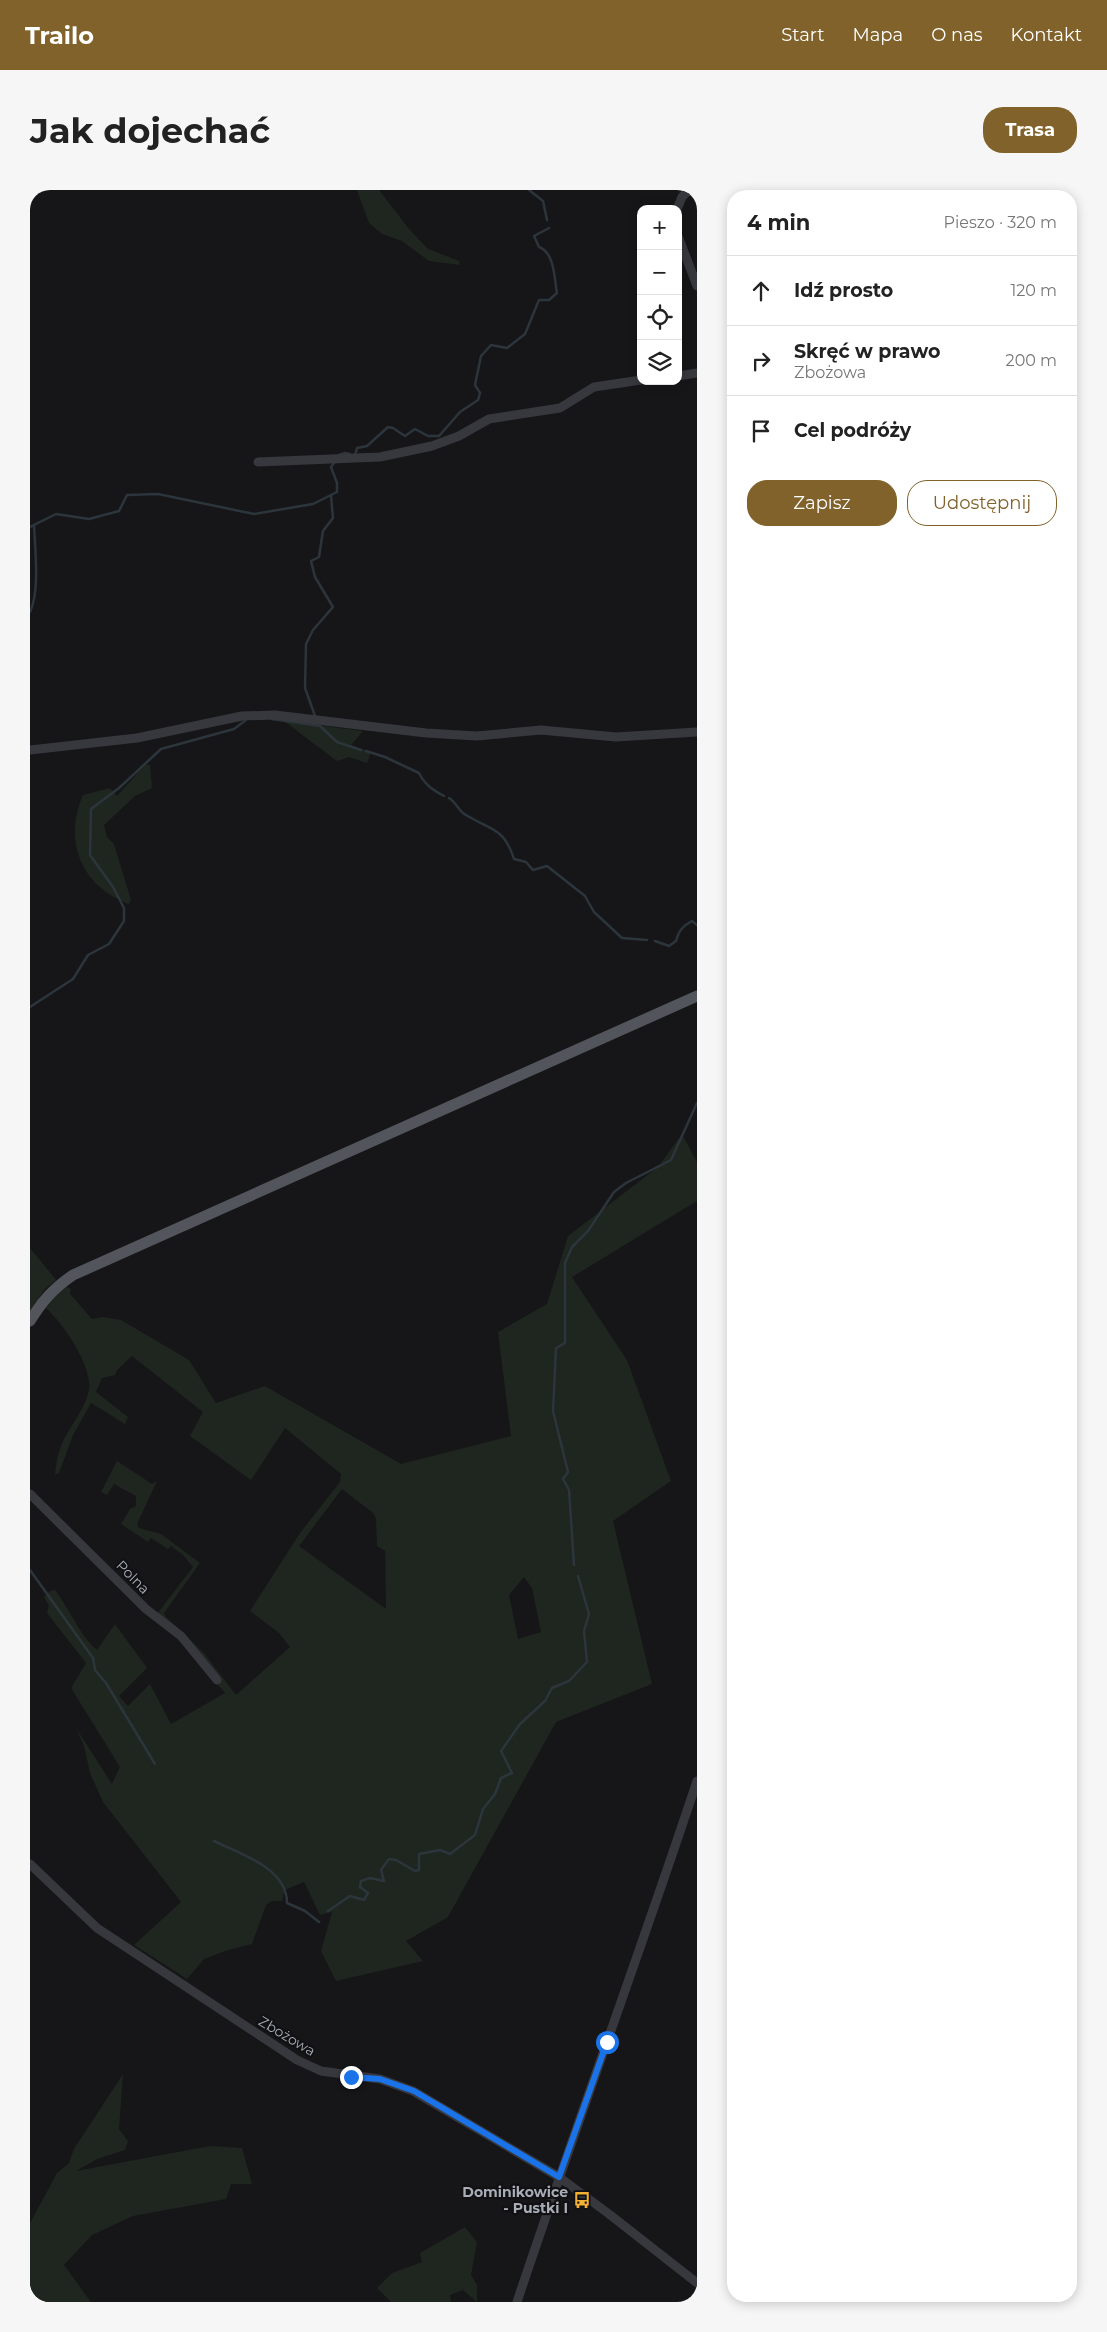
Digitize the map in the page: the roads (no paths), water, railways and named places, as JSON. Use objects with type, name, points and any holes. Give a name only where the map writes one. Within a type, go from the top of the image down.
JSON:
[{"type":"main road","points":[[30,1321],[42,1302],[55,1287],[73,1275],[697,996]]},
{"type":"street","points":[[679,205],[682,197],[689,190]]},
{"type":"street","points":[[682,247],[697,286]]},
{"type":"street","points":[[682,376],[697,374]]},
{"type":"street","points":[[258,462],[380,457],[432,446],[459,436],[489,419],[560,408],[594,387],[637,381]]},
{"type":"street","points":[[30,750],[137,738],[242,716],[276,715],[426,733],[477,736],[541,730],[616,737],[697,732]]},
{"type":"street","name":"Polna","points":[[30,1494],[146,1609],[181,1636],[217,1680]]},
{"type":"street","points":[[517,2302],[559,2177],[645,1937],[697,1781]]},
{"type":"street","name":"Zbożowa","points":[[30,1864],[97,1928],[297,2060],[321,2071],[380,2079],[399,2084],[559,2177],[697,2283]]},
{"type":"waterway","points":[[529,190],[543,201],[547,220]]},
{"type":"waterway","points":[[355,455],[357,448],[367,446],[388,427],[405,436],[415,429],[428,436],[439,436],[460,412],[478,400],[480,393],[475,385],[481,356],[491,345],[507,348],[525,334],[539,300],[549,300],[557,293],[551,260],[544,250],[539,247],[534,236],[549,228]]},
{"type":"waterway","points":[[339,455],[350,454]]},
{"type":"waterway","points":[[315,716],[305,688],[306,644],[313,630],[333,607],[315,577],[311,561],[319,557],[323,531],[333,518],[331,495],[337,492],[337,483],[331,467],[334,463]]},
{"type":"waterway","points":[[30,527],[56,514],[89,519],[119,511],[127,495],[158,494],[254,514],[313,504],[331,495]]},
{"type":"waterway","points":[[30,612],[36,582],[34,525]]},
{"type":"waterway","points":[[272,719],[320,726],[337,742],[361,750]]},
{"type":"waterway","points":[[30,1007],[73,979],[88,955],[109,944],[124,921],[124,908],[113,887],[90,855],[91,809],[119,788],[161,749],[234,729],[246,720]]},
{"type":"waterway","points":[[366,751],[385,757],[419,773],[430,787],[444,796]]},
{"type":"waterway","points":[[449,798],[464,814],[501,835],[506,841],[514,859],[526,862],[533,870],[547,866],[585,896],[594,912],[622,938],[647,940]]},
{"type":"waterway","points":[[655,941],[669,946],[676,941],[680,931],[686,925],[692,921],[697,925]]},
{"type":"waterway","points":[[574,1565],[569,1490],[563,1479],[568,1472],[553,1411],[556,1348],[565,1343],[565,1263],[572,1247],[588,1231],[614,1192],[626,1183],[671,1160],[697,1103]]},
{"type":"waterway","points":[[30,1570],[93,1658],[95,1670],[106,1683],[155,1764]]},
{"type":"waterway","points":[[328,1911],[350,1896],[364,1900],[368,1893],[360,1887],[361,1881],[370,1878],[384,1881],[381,1870],[389,1859],[396,1860],[415,1871],[419,1870],[419,1854],[440,1850],[450,1854],[475,1835],[483,1809],[495,1794],[501,1778],[512,1773],[501,1751],[520,1724],[545,1701],[552,1688],[569,1681],[587,1662],[584,1631],[589,1614],[578,1576]]},
{"type":"waterway","points":[[214,1841],[249,1857],[271,1871],[285,1891],[287,1903],[305,1911],[319,1922]]},
{"type":"place","name":"Dominikowice - Pustki I","points":[[582,2200]]}]
